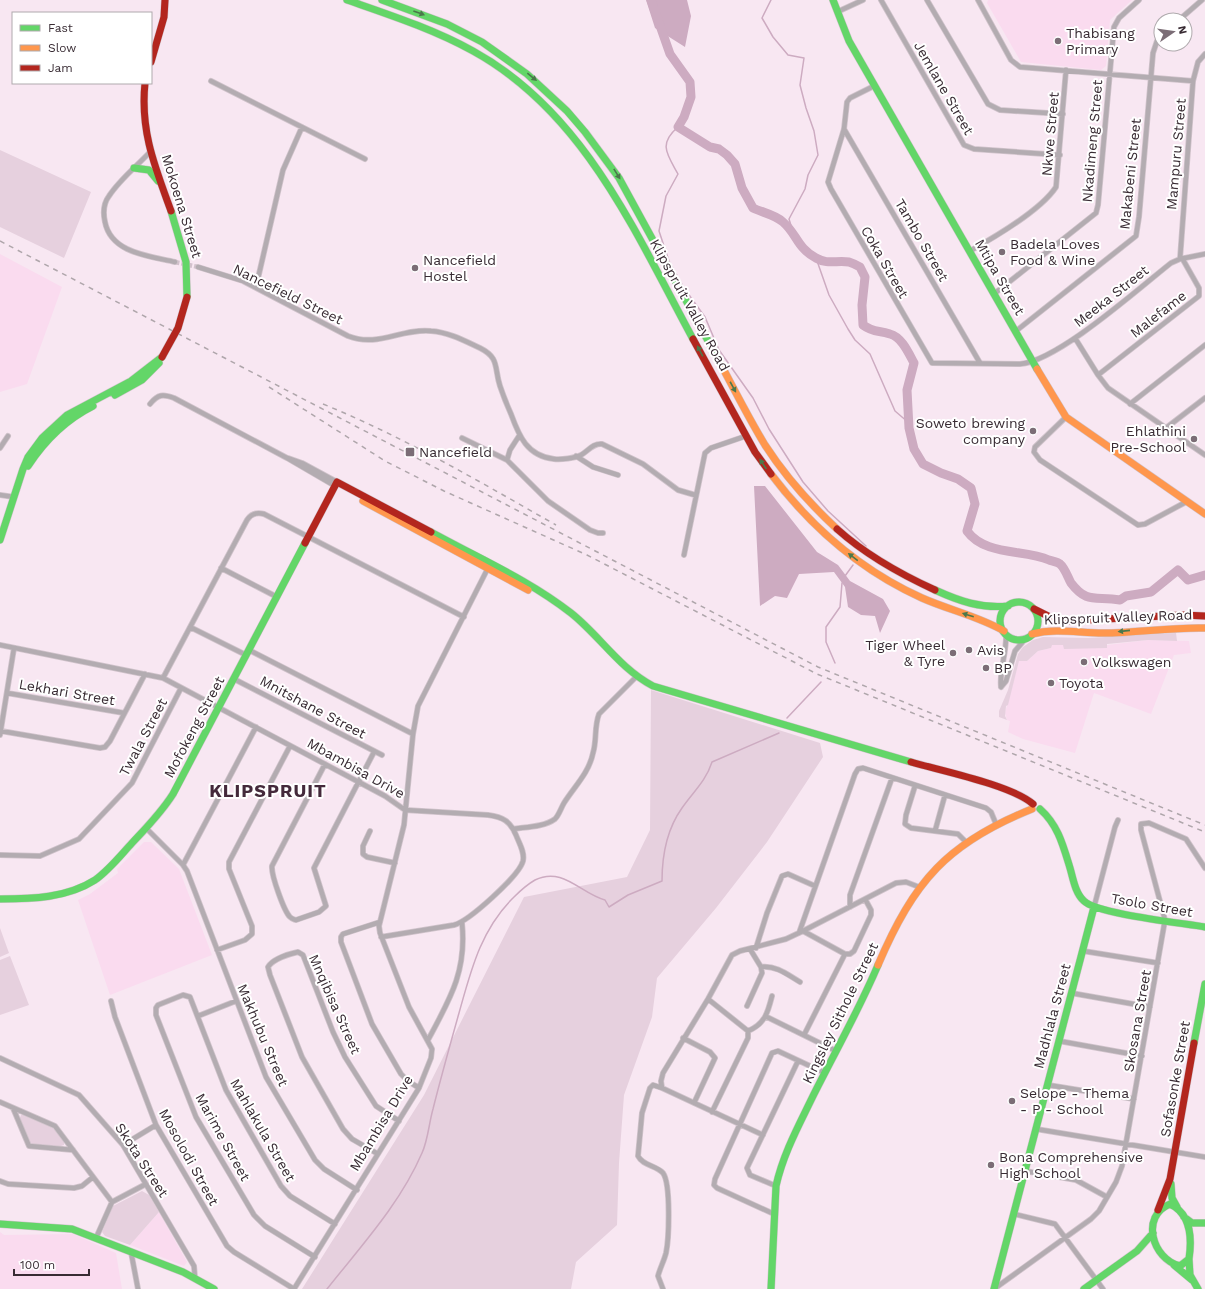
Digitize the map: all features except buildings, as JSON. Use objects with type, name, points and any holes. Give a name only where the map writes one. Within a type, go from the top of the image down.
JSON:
[{"type":"street","points":[[152,59],[164,17],[165,0]]},
{"type":"street","name":"Klipspruit Valley Road","points":[[347,0],[435,32],[472,50],[528,88],[567,126],[594,161],[610,185],[746,436],[764,465],[785,493],[817,527],[862,564],[899,586],[940,605],[988,621],[1005,633]]},
{"type":"street","name":"Klipspruit Valley Road","points":[[382,0],[455,28],[494,49],[545,88],[576,118],[600,149],[619,178],[765,445],[788,478],[824,518],[866,553],[924,586],[963,601],[985,607],[1008,606]]},
{"type":"street","name":"Mtipa Street","points":[[833,0],[849,41],[874,86],[1032,361],[1066,417],[1205,514]]},
{"type":"street","points":[[837,12],[863,0]]},
{"type":"street","name":"Jemlane Street","points":[[881,0],[964,145],[974,149],[1060,155]]},
{"type":"street","points":[[927,0],[988,104],[1000,110],[1063,114]]},
{"type":"street","points":[[978,0],[1011,60],[1016,65],[1024,68],[1066,70],[1193,81]]},
{"type":"street","name":"Nkadimeng Street","points":[[994,294],[1096,213],[1098,205],[1114,24],[1139,0]]},
{"type":"street","points":[[1188,12],[1202,0]]},
{"type":"street","name":"Makabeni Street","points":[[1016,331],[1136,236],[1153,52]]},
{"type":"street","name":"Mampuru Street","points":[[1181,259],[1193,81],[1198,62],[1205,54]]},
{"type":"street","name":"Nkwe Street","points":[[970,251],[1009,227],[1048,198],[1056,186],[1060,155],[1066,70]]},
{"type":"street","points":[[211,81],[365,158]]},
{"type":"street","name":"Mokoena Street","points":[[0,540],[21,476],[38,453],[72,418],[88,408],[131,387],[162,357],[170,346],[180,324],[187,297],[186,257],[151,151],[143,115],[145,84]]},
{"type":"street","name":"Coka Street","points":[[874,86],[848,100],[844,129],[828,177],[829,185],[928,359],[932,363],[937,364],[1020,364],[1032,361]]},
{"type":"street","points":[[256,287],[282,174],[302,127]]},
{"type":"street","name":"Tambo Street","points":[[844,129],[980,363]]},
{"type":"street","points":[[151,151],[117,187],[106,203],[104,217],[108,232],[112,239],[124,248],[175,262]]},
{"type":"street","points":[[134,168],[144,167],[148,169],[163,188]]},
{"type":"street","name":"Meeka Street","points":[[1032,361],[1075,338],[1171,263],[1181,259],[1205,254]]},
{"type":"street","name":"Malefame","points":[[1098,375],[1198,296],[1199,288],[1181,259]]},
{"type":"street","name":"Nancefield Street","points":[[198,267],[230,276],[256,287],[348,336],[368,341],[417,331],[442,332],[481,349],[489,354],[496,364],[499,384],[519,436]]},
{"type":"street","points":[[1075,338],[1108,388],[1205,455]]},
{"type":"street","points":[[1130,404],[1205,345]]},
{"type":"street","points":[[150,404],[158,395],[174,398],[287,458],[302,463],[336,484],[551,602],[576,620]]},
{"type":"street","points":[[1166,428],[1205,398]]},
{"type":"street","points":[[1066,417],[1035,447],[1035,455],[1040,460],[1138,525],[1145,524],[1186,502]]},
{"type":"street","points":[[0,448],[8,436]]},
{"type":"street","points":[[506,460],[510,450],[519,436],[525,445],[548,458],[560,459],[576,456],[597,444],[602,444],[643,464],[678,490],[695,495]]},
{"type":"street","points":[[684,555],[703,457],[706,451],[746,436]]},
{"type":"street","points":[[462,438],[506,460],[548,502],[590,530],[603,533]]},
{"type":"street","points":[[576,456],[593,467],[618,475]]},
{"type":"street","points":[[336,484],[547,595],[561,605],[636,676],[653,686],[1004,789],[1025,797],[1035,807],[1048,815],[1056,827],[1078,894],[1087,904],[1094,907]]},
{"type":"street","name":"Mofokeng Street","points":[[0,899],[49,897],[82,886],[102,874],[147,829],[168,804],[336,484]]},
{"type":"street","points":[[0,495],[14,497]]},
{"type":"street","name":"Twala Street","points":[[163,678],[247,520],[254,514],[264,514],[308,537]]},
{"type":"street","points":[[308,537],[464,617]]},
{"type":"street","points":[[221,568],[277,597]]},
{"type":"street","points":[[381,937],[462,923],[472,916],[519,870],[523,854],[513,829],[505,819],[495,816],[405,810],[413,734],[419,702],[488,568]]},
{"type":"street","points":[[1023,602],[1034,609],[1037,615],[1038,624],[1015,651],[1006,681],[1001,687],[1000,680],[1006,651],[1005,633],[1001,617],[1008,606],[1023,602]]},
{"type":"street","name":"Klipspruit Valley Road","points":[[1034,609],[1050,617],[1067,621],[1205,616]]},
{"type":"street","points":[[190,626],[248,652],[413,734]]},
{"type":"street","name":"Klipspruit Valley Road","points":[[1029,636],[1050,631],[1098,633],[1180,626],[1205,628]]},
{"type":"street","points":[[1005,633],[1015,639],[1029,636]]},
{"type":"street","name":"Mbambisa Drive","points":[[0,645],[163,678],[391,799],[405,810],[404,826],[380,922],[381,937],[409,1007],[432,1049],[431,1058],[419,1088],[357,1190],[294,1289]]},
{"type":"street","points":[[14,648],[0,733],[103,748],[108,745],[145,674]]},
{"type":"street","points":[[513,829],[535,826],[550,821],[557,816],[564,802],[576,788],[594,753],[596,723],[599,714],[636,676]]},
{"type":"street","name":"Mnitshane Street","points":[[234,679],[382,755]]},
{"type":"street","name":"Twala Street","points":[[0,855],[17,857],[40,856],[79,839],[132,783],[181,688]]},
{"type":"street","name":"Lekhari Street","points":[[7,693],[124,713]]},
{"type":"street","points":[[183,865],[256,727]]},
{"type":"street","points":[[217,950],[245,940],[252,934],[252,926],[229,869],[229,862],[290,746]]},
{"type":"street","points":[[325,764],[272,866],[272,874],[286,911],[290,918],[296,920],[319,912],[326,906],[314,868],[374,752]]},
{"type":"street","points":[[801,932],[815,886],[857,770],[863,768],[915,786],[988,808],[996,824]]},
{"type":"street","points":[[850,907],[850,895],[892,778]]},
{"type":"street","points":[[915,786],[906,815],[905,824],[911,828],[958,834],[967,843]]},
{"type":"street","points":[[935,831],[945,794]]},
{"type":"street","name":"Kingsley Sithole Street","points":[[771,1289],[776,1186],[781,1166],[824,1073],[900,918],[919,888],[935,869],[967,843],[996,824],[1035,807]]},
{"type":"street","name":"Madhlala Street","points":[[994,1289],[1082,951],[1118,820]]},
{"type":"street","name":"Skosana Street","points":[[994,1289],[1066,1238],[1094,1216],[1119,1176],[1142,1056],[1165,920],[1141,830],[1141,824],[1144,823],[1186,839],[1205,868]]},
{"type":"street","name":"Makhubu Street","points":[[147,829],[183,865],[266,1077],[311,1154],[324,1169],[357,1190]]},
{"type":"street","points":[[370,831],[363,846],[363,854],[367,857],[395,863]]},
{"type":"street","points":[[756,948],[767,913],[782,876],[788,874],[815,886]]},
{"type":"street","points":[[662,1088],[660,1081],[663,1073],[708,999],[729,957],[735,952],[756,948],[801,932],[899,882],[906,882],[919,888]]},
{"type":"street","points":[[801,932],[845,954],[850,954],[854,951],[870,917],[871,910],[865,899]]},
{"type":"street","name":"Tsolo Street","points":[[1094,907],[1205,927]]},
{"type":"street","points":[[380,922],[343,934],[341,937],[341,942],[376,1031],[404,1078],[419,1088]]},
{"type":"street","points":[[428,1040],[448,1006],[460,972],[463,954],[462,923]]},
{"type":"street","points":[[747,1006],[760,977],[761,967],[750,949]]},
{"type":"street","points":[[1082,951],[1158,963]]},
{"type":"street","name":"Mnqibisa Street","points":[[378,1154],[346,1134],[307,1068],[268,970],[272,962],[294,953],[301,953],[305,958],[337,1042],[372,1102],[379,1109],[399,1121]]},
{"type":"street","points":[[804,1035],[845,954]]},
{"type":"street","points":[[761,967],[768,966],[780,970],[800,982]]},
{"type":"street","name":"Sofasonke Street","points":[[1198,1289],[1192,1280],[1167,1261],[1158,1250],[1153,1233],[1154,1218],[1170,1179],[1205,984]]},
{"type":"street","points":[[1071,993],[1150,1008]]},
{"type":"street","name":"Marime Street","points":[[198,1016],[192,1000],[185,995],[158,1005],[156,1008],[156,1015],[196,1117],[259,1222],[314,1257]]},
{"type":"street","points":[[748,1031],[767,1017],[772,996]]},
{"type":"street","points":[[708,999],[748,1031]]},
{"type":"street","name":"Mosolodi Street","points":[[111,1001],[115,1017],[156,1125],[227,1246],[234,1252],[294,1289]]},
{"type":"street","points":[[198,1016],[236,1001]]},
{"type":"street","name":"Mahlakula Street","points":[[198,1016],[226,1090],[281,1186],[290,1196],[335,1224]]},
{"type":"street","points":[[767,1017],[836,1051]]},
{"type":"street","points":[[712,1112],[748,1038],[748,1031]]},
{"type":"street","points":[[683,1038],[710,1052],[715,1058],[694,1103]]},
{"type":"street","points":[[1059,1041],[1142,1056]]},
{"type":"street","points":[[774,1214],[723,1191],[714,1185],[715,1179],[772,1053],[778,1051],[824,1073]]},
{"type":"street","name":"Skota Street","points":[[0,1058],[79,1095],[123,1145],[194,1266],[195,1278]]},
{"type":"street","points":[[776,1186],[750,1175],[747,1170],[798,1061]]},
{"type":"street","points":[[663,1289],[658,1276],[666,1253],[669,1227],[665,1177],[659,1170],[640,1160],[638,1150],[642,1113],[648,1091],[653,1085],[662,1088],[763,1136]]},
{"type":"street","points":[[1048,1085],[1134,1100]]},
{"type":"street","points":[[0,1102],[54,1126],[112,1202]]},
{"type":"street","points":[[13,1108],[28,1146],[73,1150]]},
{"type":"street","points":[[123,1145],[156,1125]]},
{"type":"street","points":[[1036,1129],[1205,1158]]},
{"type":"street","points":[[1025,1171],[1076,1180],[1107,1197]]},
{"type":"street","points":[[0,1181],[8,1184],[74,1188],[82,1186],[93,1177]]},
{"type":"street","name":"Sofasonke Street","points":[[1170,1179],[1172,1198],[1184,1217],[1189,1234],[1190,1246],[1188,1259],[1192,1280]]},
{"type":"street","points":[[96,1238],[112,1202],[146,1184]]},
{"type":"street","points":[[1158,1210],[1165,1205],[1170,1204],[1177,1207]]},
{"type":"street","points":[[1014,1214],[1052,1222],[1059,1227],[1103,1289]]},
{"type":"street","points":[[1184,1217],[1192,1223],[1204,1223]]},
{"type":"street","points":[[1189,1234],[1196,1226],[1204,1223]]},
{"type":"street","points":[[0,1224],[66,1228],[96,1238],[195,1278],[214,1289]]},
{"type":"street","points":[[1084,1289],[1137,1251],[1153,1233]]},
{"type":"street","points":[[1137,1251],[1148,1248],[1158,1250]]},
{"type":"street","points":[[131,1252],[138,1289]]},
{"type":"street","points":[[1174,1265],[1183,1265],[1188,1259]]},
{"type":"shaded area","points":[[646,0],[687,0],[691,16],[685,47],[655,28]]},
{"type":"shaded area","name":"Thabisang Primary","points":[[988,0],[1132,0],[1110,20],[1106,66],[1101,70],[1021,62],[987,3]]},
{"type":"shaded area","points":[[0,150],[91,192],[64,258],[0,227]]},
{"type":"shaded area","points":[[0,254],[62,287],[27,384],[0,392]]},
{"type":"shaded area","points":[[754,486],[765,486],[817,552],[838,565],[850,581],[883,599],[890,611],[880,633],[875,616],[861,615],[848,607],[845,587],[834,572],[799,574],[787,598],[775,596],[760,606]]},
{"type":"shaded area","points":[[1176,633],[1177,641],[1148,640],[1107,644],[1107,648],[1064,649],[1063,645],[1052,645],[1051,648],[1038,651],[1027,661],[1019,661],[1008,705],[1006,706],[1005,716],[1007,720],[999,717],[999,711],[1008,690],[1018,654],[1023,647],[1033,640],[1043,637],[1088,638]]},
{"type":"shaded area","points":[[1148,640],[1189,641],[1191,653],[1174,655],[1151,714],[1094,693],[1075,753],[1023,739],[1008,732],[1010,721],[1007,720],[1005,713],[1019,661],[1027,661],[1038,651],[1051,648],[1051,645],[1064,645],[1064,648],[1107,647],[1107,645]]},
{"type":"shaded area","points":[[651,690],[820,743],[823,757],[767,842],[716,908],[657,978],[652,1017],[624,1095],[619,1163],[617,1225],[576,1262],[571,1289],[302,1289],[424,1095],[524,897],[627,877],[650,830]]},
{"type":"shaded area","points":[[144,842],[151,842],[179,869],[212,955],[110,995],[78,900],[90,894],[118,873],[117,869]]},
{"type":"shaded area","points":[[0,928],[9,953],[0,957]]},
{"type":"shaded area","points":[[10,956],[29,1005],[0,1015],[0,960]]},
{"type":"shaded area","points":[[24,1114],[55,1129],[64,1141],[64,1145],[58,1147],[30,1144],[19,1120],[21,1115]]},
{"type":"shaded area","points":[[142,1191],[149,1195],[159,1212],[130,1245],[105,1236],[102,1232],[113,1206]]},
{"type":"shaded area","points":[[159,1212],[187,1262],[184,1266],[130,1245]]},
{"type":"shaded area","points":[[0,1232],[4,1235],[73,1234],[116,1253],[122,1289],[0,1289]]},
{"type":"waterway","points":[[651,0],[670,54],[690,82],[691,97],[684,117],[678,127],[710,147],[719,149],[727,155],[735,164],[742,188],[753,208],[780,219],[810,254],[820,260],[828,262],[849,262],[860,267],[865,277],[862,305],[863,325],[870,329],[894,336],[905,346],[914,363],[907,390],[909,428],[914,449],[923,464],[958,479],[971,488],[975,504],[967,531],[984,545],[1005,551],[1028,554],[1060,564],[1077,590],[1087,597],[1092,598],[1120,600],[1126,596],[1151,592],[1178,570],[1188,580],[1205,575]]},
{"type":"waterway","points":[[771,0],[762,18],[773,37],[788,55],[804,58],[800,85],[814,131],[818,155],[808,175],[805,189],[789,219],[793,232]]},
{"type":"waterway","points":[[678,127],[672,133],[666,144],[668,155],[678,174],[666,196],[659,231],[669,261],[684,288],[705,317],[719,350],[753,398],[769,429],[803,482],[828,511],[866,546]]},
{"type":"waterway","points":[[816,258],[829,295],[848,329],[855,340],[870,354],[895,411],[909,423]]},
{"type":"waterway","points":[[845,576],[853,565]]},
{"type":"waterway","points":[[835,663],[826,642],[826,627],[840,607],[842,583]]},
{"type":"waterway","points":[[787,718],[821,682]]},
{"type":"waterway","points":[[327,1289],[366,1241],[403,1190],[422,1153],[426,1143],[432,1114],[463,997],[473,966],[485,936],[503,909],[527,886],[535,880],[545,877],[554,876],[572,882],[596,897],[605,900],[609,907],[628,895],[662,881],[664,852],[669,834],[677,816],[703,781],[712,762],[779,733]]},
{"type":"tunnel","points":[[175,262],[198,267]]},
{"type":"railway","points":[[0,241],[818,667],[1205,825]]},
{"type":"railway","points":[[269,387],[385,461],[444,491],[587,555],[817,674],[1205,832]]},
{"type":"railway","points":[[323,404],[412,445],[556,525]]},
{"type":"traffic: fast","points":[[347,0],[427,29],[473,51],[512,76],[546,107],[576,141],[603,178],[650,257],[693,339]]},
{"type":"traffic: fast","points":[[382,0],[447,24],[482,42],[527,74],[567,111],[585,132],[619,178],[718,359]]},
{"type":"traffic: fast","points":[[833,0],[849,41],[1037,369]]},
{"type":"traffic: fast","points":[[134,168],[149,170],[158,181]]},
{"type":"traffic: fast","points":[[171,211],[186,262],[187,297]]},
{"type":"traffic: fast","points":[[0,540],[23,469],[28,457],[42,438],[67,415],[131,381],[162,357]]},
{"type":"traffic: fast","points":[[115,395],[142,380],[159,363]]},
{"type":"traffic: fast","points":[[28,466],[41,448],[56,432],[73,418],[93,406]]},
{"type":"traffic: fast","points":[[431,532],[521,580],[555,601],[581,622],[630,670],[653,686],[911,762]]},
{"type":"traffic: fast","points":[[0,899],[37,898],[73,891],[84,886],[105,872],[154,820],[173,794],[305,543]]},
{"type":"traffic: fast","points":[[935,590],[953,598],[980,605],[998,607],[1008,606]]},
{"type":"traffic: fast","points":[[1019,602],[1032,608],[1038,621],[1032,634],[1019,640],[1006,634],[1000,621],[1006,608],[1019,602]]},
{"type":"traffic: fast","points":[[1040,809],[1056,829],[1065,851],[1076,890],[1084,901],[1092,906],[1122,914],[1205,927]]},
{"type":"traffic: fast","points":[[994,1289],[1094,907]]},
{"type":"traffic: fast","points":[[771,1289],[776,1186],[779,1174],[797,1129],[855,1015],[878,965]]},
{"type":"traffic: fast","points":[[1194,1043],[1205,984]]},
{"type":"traffic: fast","points":[[1171,1184],[1172,1198],[1177,1207]]},
{"type":"traffic: fast","points":[[1170,1204],[1177,1208],[1182,1214],[1186,1221],[1190,1235],[1189,1259],[1180,1266],[1170,1262],[1162,1255],[1153,1237],[1155,1218],[1161,1210],[1170,1204]]},
{"type":"traffic: fast","points":[[1184,1217],[1192,1223],[1204,1223]]},
{"type":"traffic: fast","points":[[0,1224],[72,1229],[183,1272],[214,1289]]},
{"type":"traffic: fast","points":[[1084,1289],[1137,1251],[1153,1233]]},
{"type":"traffic: fast","points":[[1189,1259],[1190,1275],[1198,1289]]},
{"type":"traffic: fast","points":[[1174,1265],[1192,1280]]},
{"type":"traffic: slow","points":[[718,359],[765,445],[781,468],[817,510],[837,529]]},
{"type":"traffic: slow","points":[[1037,369],[1066,417],[1205,514]]},
{"type":"traffic: slow","points":[[771,474],[803,512],[839,546],[858,561],[879,575],[922,598],[984,621],[1004,631]]},
{"type":"traffic: slow","points":[[363,501],[528,590]]},
{"type":"traffic: slow","points":[[1032,634],[1050,631],[1116,633],[1180,628],[1205,628]]},
{"type":"traffic: slow","points":[[878,965],[905,910],[920,888],[937,868],[955,851],[977,836],[1002,822],[1032,809]]},
{"type":"traffic: jam","points":[[152,59],[164,17],[165,0]]},
{"type":"traffic: jam","points":[[145,84],[145,117],[150,148],[154,164],[171,211]]},
{"type":"traffic: jam","points":[[162,357],[178,328],[187,297]]},
{"type":"traffic: jam","points":[[693,339],[755,452],[771,474]]},
{"type":"traffic: jam","points":[[305,543],[337,482],[431,532]]},
{"type":"traffic: jam","points":[[837,529],[872,556],[935,590]]},
{"type":"traffic: jam","points":[[1034,609],[1050,617],[1067,621],[1183,615],[1205,616]]},
{"type":"traffic: jam","points":[[911,762],[993,785],[1023,797],[1033,804]]},
{"type":"traffic: jam","points":[[1158,1210],[1170,1179],[1194,1043]]},
{"type":"place","name":"Thabisang Primary","points":[[1058,41]]},
{"type":"place","name":"Badela Loves Food & Wine","points":[[1002,252]]},
{"type":"place","name":"Nancefield Hostel","points":[[415,268]]},
{"type":"place","name":"Soweto brewing company","points":[[1033,431]]},
{"type":"place","name":"Ehlathini Pre-School","points":[[1194,439]]},
{"type":"place","name":"Nancefield","points":[[410,452]]},
{"type":"place","name":"Avis","points":[[969,650]]},
{"type":"place","name":"Tiger Wheel & Tyre","points":[[953,653]]},
{"type":"place","name":"Volkswagen","points":[[1084,662]]},
{"type":"place","name":"BP","points":[[986,668]]},
{"type":"place","name":"Toyota","points":[[1051,683]]},
{"type":"place","name":"Selope - Thema - P - School","points":[[1012,1101]]},
{"type":"place","name":"Bona Comprehensive High School","points":[[991,1165]]},
{"type":"district","name":"KLIPSPRUIT","points":[[268,790]]}]
